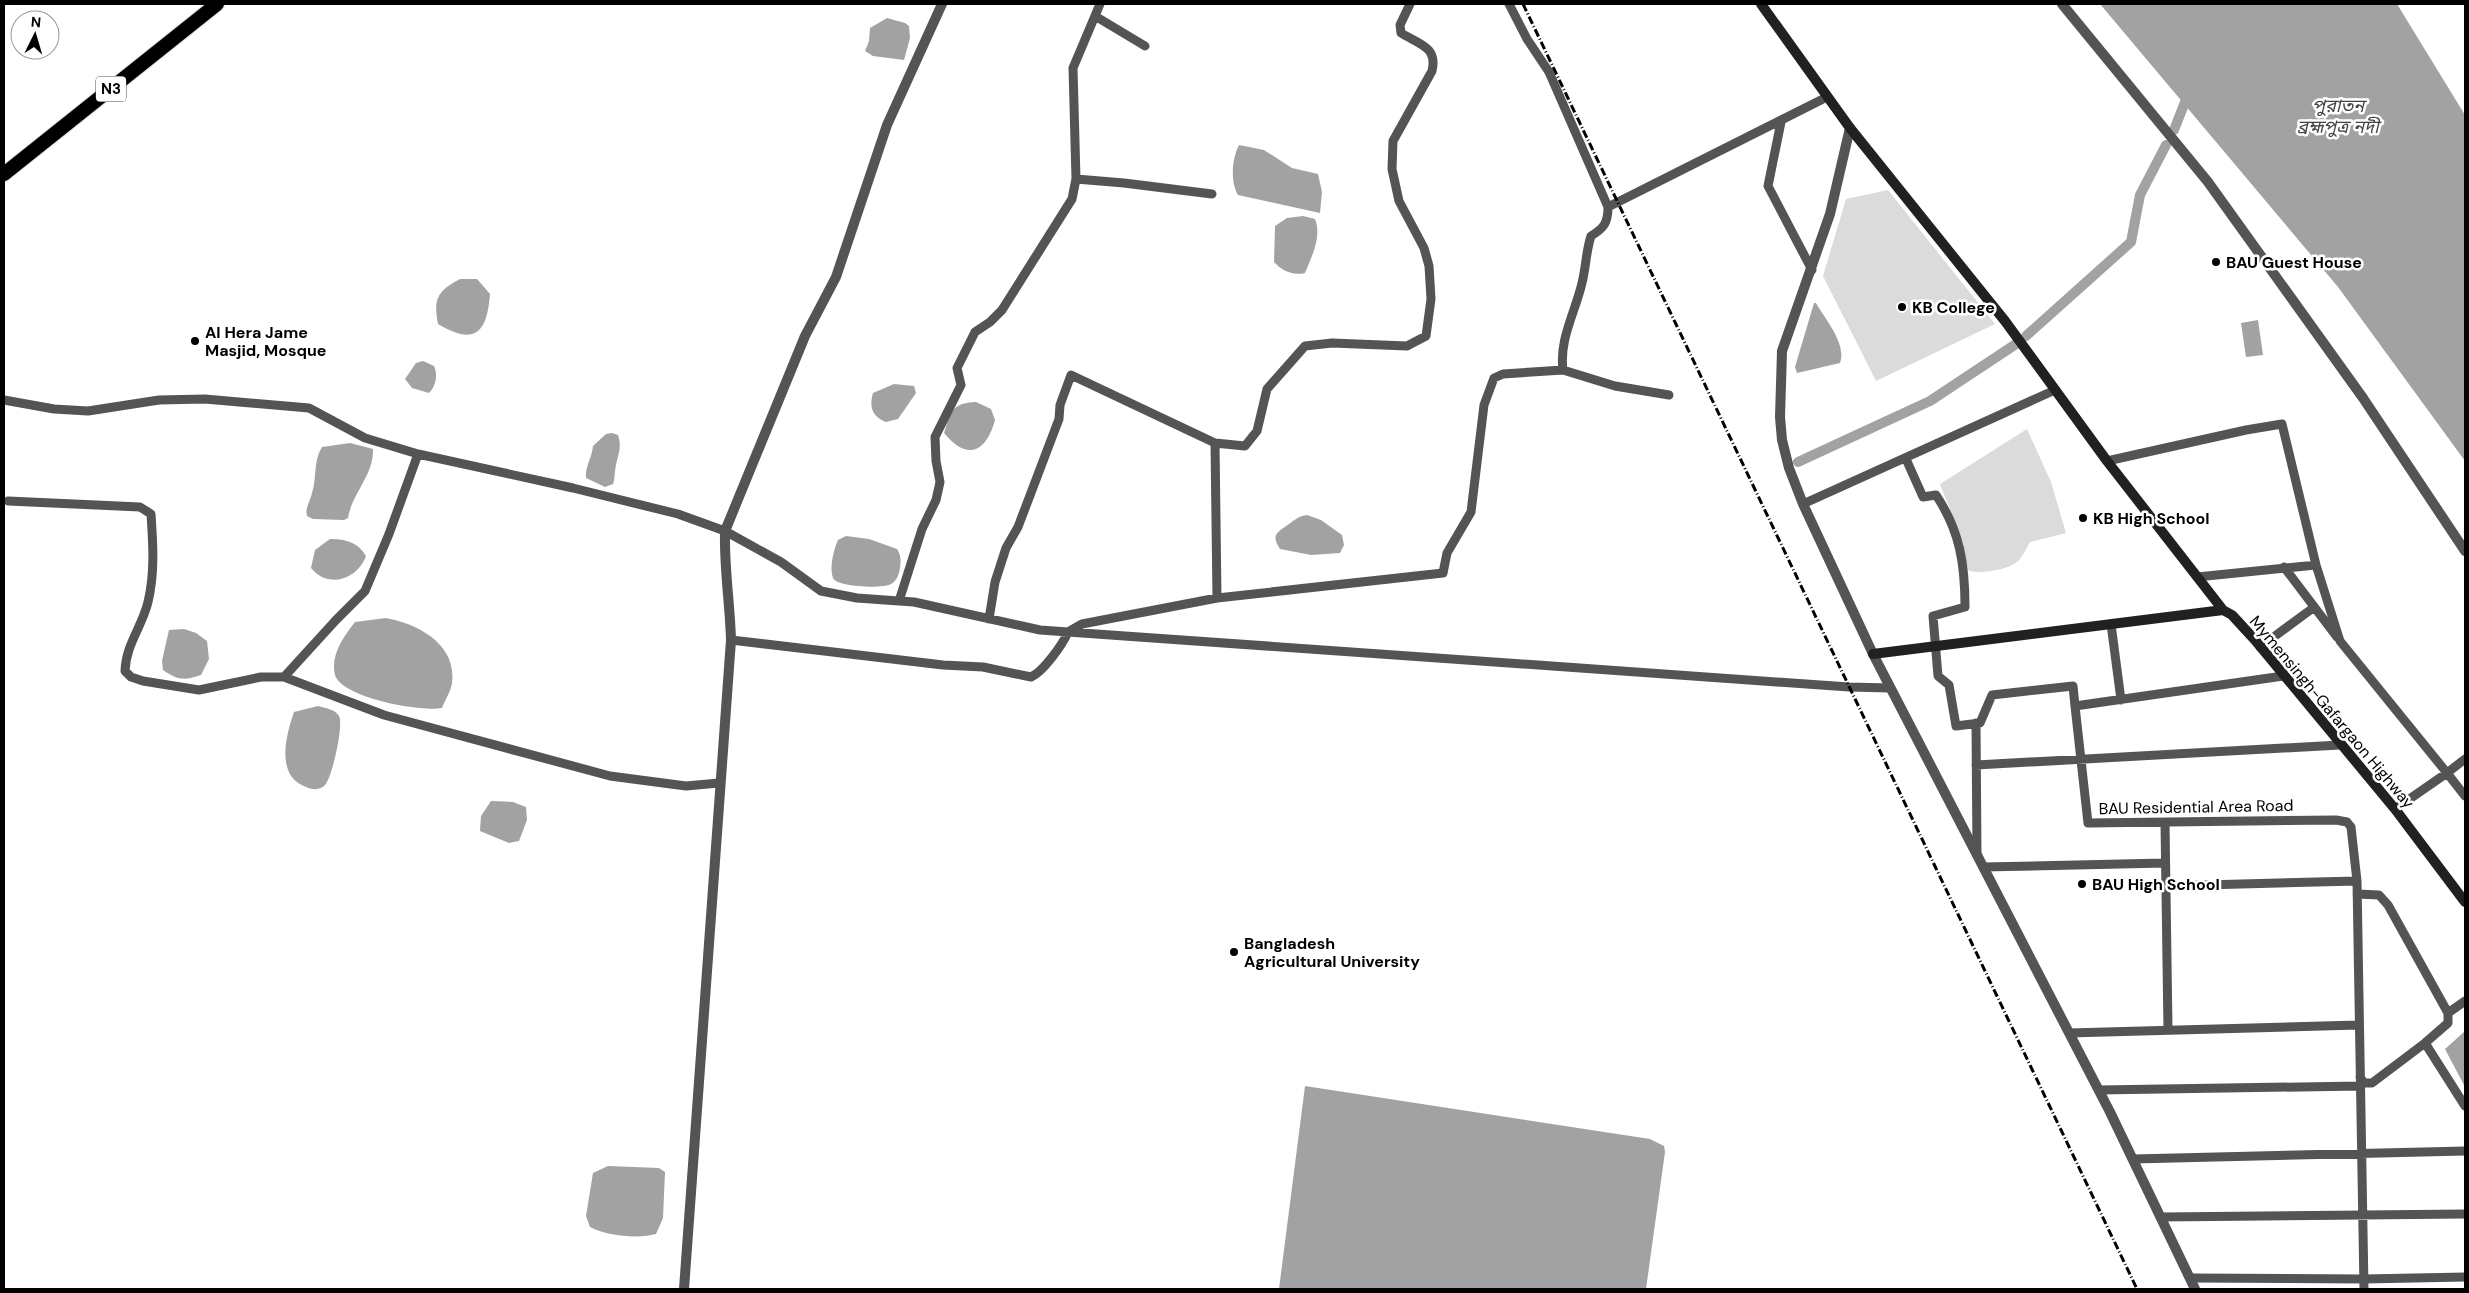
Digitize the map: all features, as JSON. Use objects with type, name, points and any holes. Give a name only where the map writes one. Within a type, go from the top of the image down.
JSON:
[{"type":"highway","name":"N3","points":[[4,174],[218,4]]},
{"type":"main road","name":"Mymensingh-Gafargaon Highway","points":[[1761,4],[1850,128],[2005,321],[2107,461],[2197,577],[2223,610],[2232,615],[2260,647],[2394,809],[2465,902]]},
{"type":"main road","points":[[1873,654],[2223,610]]},
{"type":"street","points":[[684,1289],[719,783],[731,640],[729,591],[724,564],[726,531],[805,336],[836,277],[887,125],[942,4]]},
{"type":"street","points":[[899,601],[922,528],[936,500],[940,482],[936,461],[935,437],[961,385],[957,368],[975,332],[990,322],[1002,310],[1072,199],[1076,179],[1073,68],[1100,4]]},
{"type":"street","points":[[989,619],[995,582],[1006,548],[1018,527],[1059,420],[1060,405],[1071,374],[1215,443],[1245,446],[1257,431],[1266,389],[1305,346],[1332,343],[1407,346],[1426,336],[1431,299],[1429,266],[1424,248],[1399,201],[1392,169],[1393,142],[1432,71],[1435,60],[1434,54],[1401,33],[1400,25],[1410,4]]},
{"type":"street","points":[[1509,4],[1527,39],[1549,72],[1608,207],[1608,220],[1604,227],[1591,236],[1588,244],[1582,283],[1568,325],[1561,355],[1563,370]]},
{"type":"street","points":[[2062,4],[2208,182],[2363,398],[2465,551]]},
{"type":"street","points":[[1095,16],[1145,46]]},
{"type":"street","points":[[1608,207],[1781,122],[1827,97]]},
{"type":"street","points":[[1781,122],[1768,186],[1812,270]]},
{"type":"street","points":[[1850,128],[1830,214],[1812,270],[1787,333],[1782,351],[1779,377],[1782,440],[1789,468],[1803,504],[1873,654],[2099,1090],[2195,1289]]},
{"type":"street","points":[[1076,179],[1212,194]]},
{"type":"street","points":[[731,640],[943,665],[983,667],[1031,677],[1038,674],[1054,652],[1063,644],[1068,632],[1082,624],[1217,598],[1443,573],[1447,553],[1471,512],[1484,405],[1494,378],[1503,374],[1563,370],[1615,386],[1669,395]]},
{"type":"street","points":[[1803,504],[1906,460],[2056,390]]},
{"type":"street","points":[[4,400],[54,409],[88,410],[159,400],[196,399],[247,401],[309,408],[365,438],[418,454],[602,495],[678,514],[726,531],[781,562],[821,591],[857,598],[909,601],[1040,630],[1801,684],[1890,688]]},
{"type":"street","points":[[2107,461],[2246,430],[2282,424],[2316,565],[2340,641]]},
{"type":"street","points":[[1215,443],[1217,598]]},
{"type":"street","points":[[284,677],[365,591],[389,534],[418,454]]},
{"type":"street","points":[[1906,460],[1923,497],[1936,495],[1941,502],[1955,532],[1965,572],[1966,607],[1933,616],[1938,676],[1949,685],[1956,726],[1976,723],[1977,854]]},
{"type":"street","points":[[8,501],[140,507],[151,514],[154,560],[148,604],[126,655],[125,671],[131,677],[143,682],[199,690],[260,677],[284,677],[384,715],[610,776],[686,786],[719,783]]},
{"type":"street","points":[[2197,577],[2316,565]]},
{"type":"street","points":[[2284,568],[2313,608],[2465,796]]},
{"type":"street","points":[[2260,647],[2313,608]]},
{"type":"street","points":[[2112,624],[2121,700]]},
{"type":"street","points":[[2075,706],[2283,676]]},
{"type":"street","name":"BAU Residential Area Road","points":[[1976,723],[1980,722],[1992,695],[2072,686],[2088,823],[2336,820],[2347,822],[2354,833],[2357,881],[2364,1289]]},
{"type":"street","points":[[1976,765],[2340,745]]},
{"type":"street","points":[[2394,809],[2465,759]]},
{"type":"street","points":[[2165,822],[2168,1030]]},
{"type":"street","points":[[1983,867],[2165,863]]},
{"type":"street","points":[[2166,886],[2357,881]]},
{"type":"street","points":[[2099,1090],[2360,1081],[2372,1083],[2425,1043],[2448,1023],[2448,1012],[2388,904],[2379,895],[2357,894]]},
{"type":"street","points":[[2448,1012],[2465,1001]]},
{"type":"street","points":[[2069,1033],[2359,1025]]},
{"type":"street","points":[[2425,1043],[2465,1106]]},
{"type":"street","points":[[2133,1159],[2465,1151]]},
{"type":"street","points":[[2161,1217],[2465,1214]]},
{"type":"street","points":[[2190,1278],[2364,1280],[2465,1276]]},
{"type":"shaded area","points":[[1888,190],[1995,324],[1876,381],[1823,276],[1846,199]]},
{"type":"shaded area","points":[[2027,429],[2051,482],[2066,533],[2030,542],[2019,560],[2007,567],[1985,572],[1967,570],[1963,542],[1940,484]]},
{"type":"water","name":"পুরাতন ব্রহ্মপুত্র নদী","points":[[2100,4],[2397,4],[2465,115],[2465,461],[2338,287]]},
{"type":"water","points":[[887,18],[909,26],[910,38],[904,60],[873,56],[865,51],[869,41],[870,28]]},
{"type":"water","points":[[1239,145],[1264,150],[1292,168],[1318,174],[1322,192],[1320,213],[1238,195],[1235,190],[1233,170]]},
{"type":"water","points":[[1303,216],[1315,219],[1317,239],[1305,273],[1292,273],[1284,270],[1274,262],[1275,226],[1287,218]]},
{"type":"water","points":[[460,279],[477,279],[490,294],[486,318],[482,326],[477,332],[470,334],[451,331],[438,324],[436,308],[439,296],[447,287]]},
{"type":"water","points":[[1814,303],[1816,303],[1838,340],[1841,356],[1840,363],[1797,373],[1795,367]]},
{"type":"water","points":[[2258,320],[2263,355],[2246,357],[2241,323]]},
{"type":"water","points":[[423,361],[434,366],[435,369],[435,384],[429,393],[412,388],[405,379],[416,363]]},
{"type":"water","points":[[894,384],[914,386],[916,393],[898,419],[886,422],[881,420],[873,411],[873,393]]},
{"type":"water","points":[[976,402],[991,409],[995,420],[991,431],[981,446],[968,450],[952,442],[944,433],[953,410],[961,404]]},
{"type":"water","points":[[606,434],[618,435],[620,449],[613,484],[605,487],[586,478],[586,474],[593,446]]},
{"type":"water","points":[[350,443],[373,449],[367,476],[354,500],[348,518],[344,520],[313,519],[307,516],[319,452],[322,447]]},
{"type":"water","points":[[1307,515],[1321,520],[1342,535],[1344,545],[1340,553],[1311,555],[1280,549],[1275,538],[1277,533],[1295,519]]},
{"type":"water","points":[[846,536],[869,539],[897,549],[901,563],[895,581],[886,586],[870,587],[836,581],[832,574],[834,553],[838,540]]},
{"type":"water","points":[[330,539],[351,542],[359,547],[366,556],[356,571],[342,579],[333,580],[326,578],[311,568],[315,550]]},
{"type":"water","points":[[386,618],[411,625],[433,638],[442,647],[452,669],[452,683],[442,708],[417,708],[366,697],[341,683],[335,675],[334,660],[336,653],[355,622]]},
{"type":"water","points":[[184,629],[196,633],[207,641],[209,659],[201,675],[185,679],[172,676],[163,670],[162,661],[169,630]]},
{"type":"water","points":[[318,706],[330,709],[339,716],[340,729],[334,763],[327,782],[318,789],[313,789],[296,782],[286,764],[285,754],[288,732],[294,712]]},
{"type":"water","points":[[491,801],[513,802],[526,807],[527,820],[519,841],[509,843],[480,831],[481,816]]},
{"type":"water","points":[[2465,1031],[2465,1087],[2445,1049]]},
{"type":"water","points":[[1305,1086],[1650,1139],[1664,1146],[1665,1152],[1646,1289],[1279,1289]]},
{"type":"water","points":[[608,1166],[659,1168],[665,1172],[663,1218],[656,1234],[649,1236],[623,1236],[605,1233],[590,1227],[586,1216],[593,1173]]},
{"type":"waterway","points":[[2174,130],[2191,92]]},
{"type":"waterway","points":[[2026,336],[2131,242],[2140,195],[2166,145]]},
{"type":"waterway","points":[[1798,462],[1930,401],[2016,344]]},
{"type":"railway","points":[[1523,4],[2137,1289]]},
{"type":"place","name":"BAU Guest House","points":[[2216,262]]},
{"type":"place","name":"KB College","points":[[1902,307]]},
{"type":"place","name":"Al Hera Jame Masjid, Mosque","points":[[195,341]]},
{"type":"place","name":"KB High School","points":[[2083,518]]},
{"type":"place","name":"BAU High School","points":[[2082,884]]},
{"type":"place","name":"Bangladesh Agricultural University","points":[[1234,952]]}]
